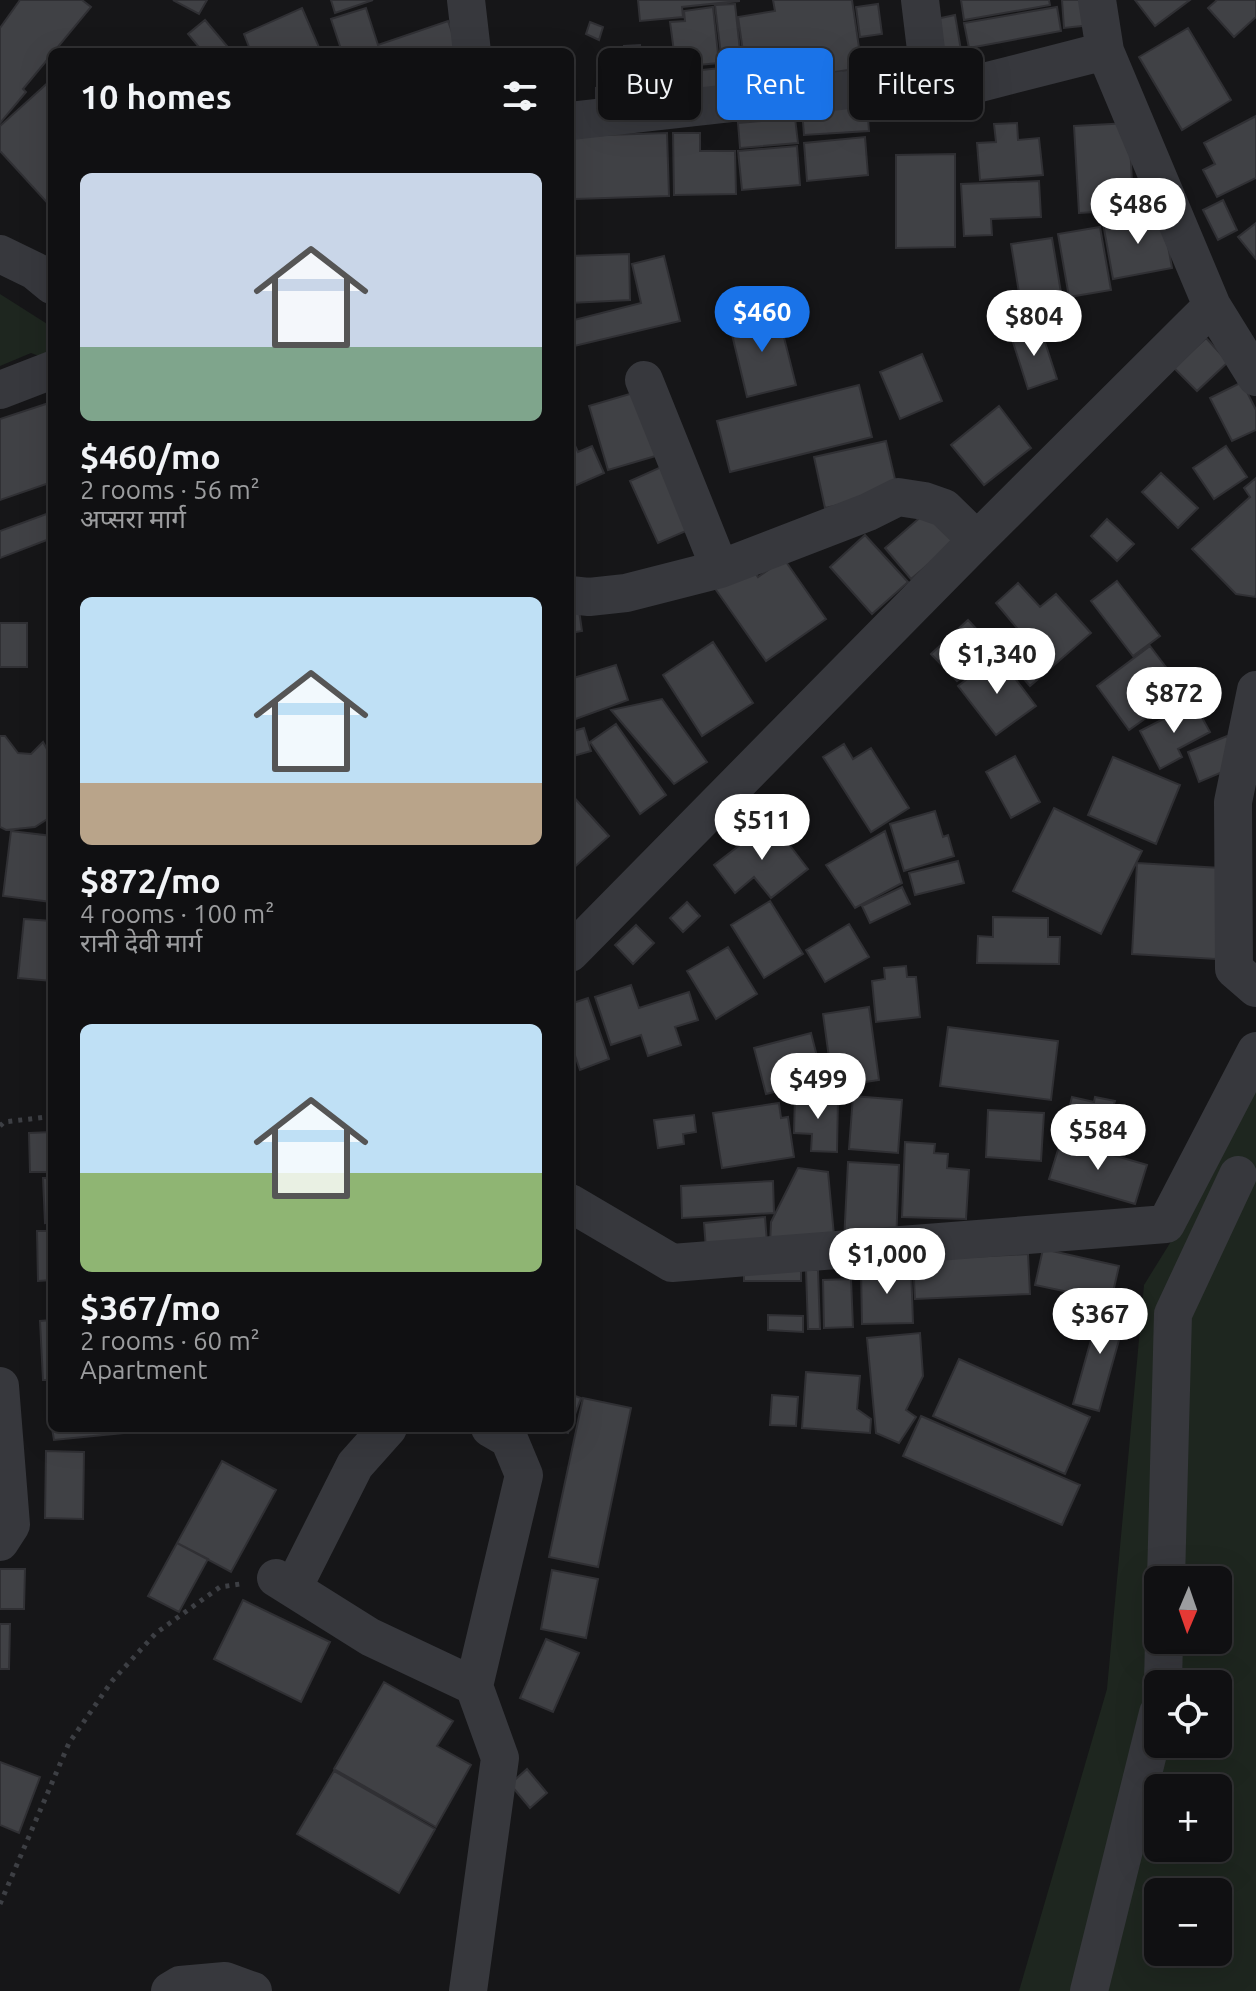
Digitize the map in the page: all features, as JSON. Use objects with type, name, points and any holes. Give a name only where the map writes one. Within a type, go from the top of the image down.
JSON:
[{"type":"street","points":[[466,0],[472,48]]},
{"type":"street","points":[[920,0],[927,58],[942,80],[972,85],[1105,51]]},
{"type":"street","points":[[1097,0],[1105,51],[1212,306],[1256,377]]},
{"type":"street","points":[[574,121],[849,90]]},
{"type":"street","points":[[0,254],[35,271],[48,282]]},
{"type":"street","points":[[574,949],[1212,306]]},
{"type":"street","points":[[0,390],[48,372]]},
{"type":"street","points":[[644,380],[720,569]]},
{"type":"street","points":[[574,595],[626,593],[720,569],[868,512],[898,497],[944,508],[977,540]]},
{"type":"street","points":[[1256,690],[1233,802],[1233,893],[1234,969],[1256,988]]},
{"type":"street","points":[[574,1205],[672,1263],[1166,1224],[1256,1051]]},
{"type":"street","points":[[1166,1566],[1173,1314],[1238,1175]]},
{"type":"street","points":[[0,1386],[11,1525],[0,1542]]},
{"type":"street","points":[[384,1432],[355,1465],[284,1583],[370,1637],[474,1686]]},
{"type":"street","points":[[468,1991],[500,1758],[474,1686],[524,1475],[509,1439],[497,1432]]},
{"type":"street","points":[[1089,1991],[1147,1758]]},
{"type":"street","points":[[170,1991],[180,1985],[225,1981],[253,1991]]},
{"type":"path","points":[[0,1126],[4,1122],[48,1118]]},
{"type":"path","points":[[0,1904],[69,1743],[112,1681],[156,1633],[220,1587],[284,1583]]},
{"type":"shaded area","points":[[0,294],[48,324],[48,359],[31,353],[0,366]]},
{"type":"shaded area","points":[[1256,1076],[1256,1991],[1019,1991],[1107,1689],[1144,1285],[1214,1172]]},
{"type":"building","points":[[20,0],[82,0],[91,7],[57,48],[48,48],[48,59],[0,123],[0,28]]},
{"type":"building","points":[[173,0],[207,0],[199,14]]},
{"type":"building","points":[[331,0],[373,0],[335,13]]},
{"type":"building","points":[[638,0],[739,1],[682,7],[683,17],[640,21]]},
{"type":"building","points":[[773,0],[852,0],[859,48],[849,48],[849,70],[833,72],[833,48],[743,48],[738,17],[775,11]]},
{"type":"building","points":[[961,0],[1049,0],[1050,5],[964,20]]},
{"type":"building","points":[[1062,0],[1089,0],[1091,25],[1064,28]]},
{"type":"building","points":[[1135,0],[1190,0],[1155,26]]},
{"type":"building","points":[[1217,0],[1256,0],[1256,17],[1234,37],[1208,8]]},
{"type":"building","points":[[735,4],[740,48],[720,48],[715,5]]},
{"type":"building","points":[[878,4],[882,34],[860,37],[856,7]]},
{"type":"building","points":[[713,7],[717,63],[701,65],[701,48],[673,48],[670,22],[685,21],[684,11]]},
{"type":"building","points":[[1057,7],[1061,31],[969,48],[964,23]]},
{"type":"building","points":[[302,8],[319,48],[249,48],[244,34]]},
{"type":"building","points":[[366,8],[378,45],[448,21],[458,48],[341,48],[331,19]]},
{"type":"building","points":[[955,15],[961,48],[941,48],[936,19]]},
{"type":"building","points":[[205,20],[229,48],[200,48],[188,34]]},
{"type":"building","points":[[590,22],[603,27],[599,40],[586,34]]},
{"type":"building","points":[[1188,28],[1231,100],[1182,130],[1139,57]]},
{"type":"building","points":[[717,68],[717,103],[701,104],[701,70]]},
{"type":"building","points":[[48,83],[48,204],[0,151],[0,126]]},
{"type":"building","points":[[849,107],[849,120],[868,120],[869,131],[804,135],[803,120],[833,120],[833,108]]},
{"type":"building","points":[[1256,116],[1256,178],[1217,197],[1203,170],[1215,164],[1204,143]]},
{"type":"building","points":[[795,120],[798,143],[740,148],[738,123]]},
{"type":"building","points":[[1017,123],[1018,140],[1039,138],[1043,175],[980,180],[977,143],[996,142],[994,124]]},
{"type":"building","points":[[1129,123],[1132,183],[1146,182],[1147,209],[1079,213],[1074,126]]},
{"type":"building","points":[[667,133],[669,196],[575,199],[574,136]]},
{"type":"building","points":[[673,133],[700,133],[700,151],[735,151],[736,194],[674,195]]},
{"type":"building","points":[[865,137],[868,175],[807,181],[804,143]]},
{"type":"building","points":[[797,146],[800,185],[742,190],[738,151]]},
{"type":"building","points":[[955,154],[955,247],[896,248],[896,155]]},
{"type":"building","points":[[1039,181],[1041,217],[991,219],[992,235],[964,236],[961,184]]},
{"type":"building","points":[[1223,200],[1237,230],[1218,240],[1203,210]]},
{"type":"building","points":[[1162,212],[1172,268],[1113,279],[1103,223]]},
{"type":"building","points":[[1256,223],[1256,259],[1238,237]]},
{"type":"building","points":[[1100,227],[1111,290],[1069,297],[1058,234]]},
{"type":"building","points":[[1052,238],[1062,299],[1021,305],[1011,244]]},
{"type":"building","points":[[629,254],[630,300],[574,303],[574,256]]},
{"type":"building","points":[[664,256],[680,321],[574,346],[574,320],[641,303],[632,264]]},
{"type":"building","points":[[777,310],[796,385],[747,397],[729,322]]},
{"type":"building","points":[[1040,327],[1057,379],[1028,389],[1011,336]]},
{"type":"building","points":[[1206,338],[1228,362],[1197,391],[1174,368]]},
{"type":"building","points":[[922,354],[942,401],[900,419],[880,372]]},
{"type":"building","points":[[1242,382],[1256,410],[1256,430],[1232,441],[1210,398]]},
{"type":"building","points":[[859,385],[872,437],[730,472],[717,421]]},
{"type":"building","points":[[640,391],[659,455],[608,470],[589,406]]},
{"type":"building","points":[[48,403],[48,483],[0,500],[0,419]]},
{"type":"building","points":[[999,406],[1031,448],[984,485],[951,445]]},
{"type":"building","points":[[886,441],[898,492],[825,508],[814,457]]},
{"type":"building","points":[[574,444],[578,452],[592,446],[604,473],[574,486]]},
{"type":"building","points":[[1226,446],[1247,477],[1214,499],[1193,468]]},
{"type":"building","points":[[688,455],[716,518],[658,543],[630,481]]},
{"type":"building","points":[[1161,473],[1198,508],[1178,528],[1142,492]]},
{"type":"building","points":[[1256,478],[1255,597],[1236,594],[1192,549],[1250,497],[1244,488]]},
{"type":"building","points":[[931,508],[957,540],[911,579],[885,548]]},
{"type":"building","points":[[48,513],[48,540],[0,558],[0,531]]},
{"type":"building","points":[[1107,519],[1134,544],[1117,561],[1091,536]]},
{"type":"building","points":[[865,535],[908,582],[872,614],[830,567]]},
{"type":"building","points":[[784,559],[826,619],[766,661],[714,587],[748,563],[758,577]]},
{"type":"building","points":[[1117,581],[1160,636],[1133,656],[1091,601]]},
{"type":"building","points":[[1018,583],[1040,607],[1056,594],[1091,633],[1030,686],[995,646],[1017,628],[996,603]]},
{"type":"building","points":[[578,603],[582,631],[574,632],[574,604]]},
{"type":"building","points":[[968,620],[994,648],[957,681],[931,654]]},
{"type":"building","points":[[0,623],[27,623],[27,667],[0,667]]},
{"type":"building","points":[[713,642],[753,703],[702,736],[663,675]]},
{"type":"building","points":[[1150,646],[1184,691],[1129,730],[1097,686]]},
{"type":"building","points":[[998,656],[1036,706],[996,735],[958,686]]},
{"type":"building","points":[[616,665],[628,700],[574,720],[574,678]]},
{"type":"building","points":[[662,699],[707,762],[674,784],[611,710]]},
{"type":"building","points":[[1194,703],[1210,732],[1178,749],[1182,757],[1160,769],[1140,731]]},
{"type":"building","points":[[616,724],[666,795],[640,814],[590,742]]},
{"type":"building","points":[[584,728],[591,751],[574,756],[574,731]]},
{"type":"building","points":[[0,736],[5,736],[18,753],[31,754],[43,742],[48,751],[48,819],[35,827],[6,830],[0,827]]},
{"type":"building","points":[[1227,736],[1239,765],[1199,782],[1188,752]]},
{"type":"building","points":[[844,744],[853,759],[871,748],[909,808],[871,832],[823,757]]},
{"type":"building","points":[[1015,756],[1040,802],[1011,818],[986,772]]},
{"type":"building","points":[[1113,757],[1180,785],[1156,844],[1088,815]]},
{"type":"building","points":[[574,797],[609,836],[574,867]]},
{"type":"building","points":[[1054,808],[1142,851],[1101,934],[1013,891]]},
{"type":"building","points":[[935,811],[943,837],[948,835],[954,856],[904,871],[890,824]]},
{"type":"building","points":[[771,821],[808,869],[771,898],[754,877],[735,893],[714,865]]},
{"type":"building","points":[[11,831],[48,836],[48,902],[3,896]]},
{"type":"building","points":[[885,831],[902,883],[855,908],[826,865]]},
{"type":"building","points":[[958,861],[964,883],[915,895],[909,873]]},
{"type":"building","points":[[1137,863],[1221,868],[1216,959],[1132,954]]},
{"type":"building","points":[[902,887],[910,904],[870,923],[862,906]]},
{"type":"building","points":[[770,901],[803,954],[764,978],[731,925]]},
{"type":"building","points":[[687,902],[700,916],[683,932],[670,918]]},
{"type":"building","points":[[993,917],[1048,918],[1048,937],[1060,937],[1059,964],[977,963],[978,936],[993,937]]},
{"type":"building","points":[[24,919],[48,921],[48,981],[18,978]]},
{"type":"building","points":[[849,924],[869,957],[825,982],[806,950]]},
{"type":"building","points":[[636,925],[654,943],[633,964],[615,945]]},
{"type":"building","points":[[728,947],[757,994],[716,1019],[687,971]]},
{"type":"building","points":[[906,966],[907,977],[916,977],[920,1017],[876,1022],[872,981],[885,979],[884,968]]},
{"type":"building","points":[[631,985],[639,1008],[689,992],[698,1020],[675,1027],[681,1045],[648,1056],[641,1035],[611,1045],[595,997]]},
{"type":"building","points":[[588,998],[609,1059],[580,1070],[574,1053],[574,1003]]},
{"type":"building","points":[[869,1007],[879,1080],[833,1087],[823,1014]]},
{"type":"building","points":[[948,1027],[1058,1041],[1051,1100],[940,1086]]},
{"type":"building","points":[[811,1033],[823,1080],[766,1094],[754,1048]]},
{"type":"building","points":[[795,1095],[838,1096],[837,1152],[811,1151],[812,1134],[794,1133]]},
{"type":"building","points":[[853,1096],[902,1100],[898,1153],[849,1149]]},
{"type":"building","points":[[1072,1097],[1094,1102],[1095,1097],[1115,1101],[1113,1107],[1132,1112],[1123,1152],[1062,1136]]},
{"type":"building","points":[[779,1103],[781,1118],[788,1117],[794,1157],[722,1168],[713,1113]]},
{"type":"building","points":[[988,1110],[1044,1113],[1041,1161],[986,1157]]},
{"type":"building","points":[[694,1115],[696,1132],[683,1134],[684,1144],[658,1148],[654,1120]]},
{"type":"building","points":[[48,1132],[48,1172],[30,1172],[29,1133]]},
{"type":"building","points":[[1061,1140],[1147,1165],[1135,1204],[1049,1179]]},
{"type":"building","points":[[905,1142],[935,1144],[934,1153],[948,1154],[947,1168],[969,1170],[966,1219],[902,1217]]},
{"type":"building","points":[[848,1162],[899,1165],[896,1244],[844,1242]]},
{"type":"building","points":[[798,1168],[828,1172],[835,1246],[770,1245],[771,1222]]},
{"type":"building","points":[[43,1178],[48,1178],[48,1223],[45,1223]]},
{"type":"building","points":[[773,1181],[774,1213],[682,1218],[681,1186]]},
{"type":"building","points":[[765,1217],[767,1243],[706,1249],[704,1223]]},
{"type":"building","points":[[37,1231],[48,1231],[48,1280],[38,1281]]},
{"type":"building","points":[[1043,1249],[1119,1266],[1111,1301],[1035,1285]]},
{"type":"building","points":[[1028,1254],[1030,1294],[915,1299],[913,1260]]},
{"type":"building","points":[[744,1261],[801,1261],[801,1281],[744,1281]]},
{"type":"building","points":[[911,1267],[913,1323],[862,1324],[861,1268]]},
{"type":"building","points":[[806,1270],[818,1270],[820,1329],[808,1329]]},
{"type":"building","points":[[851,1279],[853,1327],[824,1328],[823,1280]]},
{"type":"building","points":[[1102,1301],[1128,1308],[1099,1411],[1073,1404]]},
{"type":"building","points":[[768,1315],[803,1316],[803,1332],[768,1330]]},
{"type":"building","points":[[48,1320],[48,1380],[43,1380],[40,1321]]},
{"type":"building","points":[[920,1333],[923,1376],[906,1410],[916,1417],[899,1443],[876,1433],[867,1338]]},
{"type":"building","points":[[959,1359],[1090,1417],[1065,1474],[933,1416]]},
{"type":"building","points":[[806,1372],[860,1376],[857,1409],[871,1419],[870,1433],[802,1428]]},
{"type":"building","points":[[574,1395],[581,1398],[574,1417]]},
{"type":"building","points":[[772,1395],[798,1397],[796,1426],[770,1425]]},
{"type":"building","points":[[583,1398],[631,1408],[598,1567],[549,1557]]},
{"type":"building","points":[[921,1416],[1080,1485],[1062,1525],[903,1456]]},
{"type":"building","points":[[53,1432],[123,1433],[54,1440]]},
{"type":"building","points":[[46,1451],[84,1452],[83,1519],[45,1518]]},
{"type":"building","points":[[222,1461],[276,1490],[231,1572],[177,1543]]},
{"type":"building","points":[[177,1543],[208,1559],[179,1612],[148,1596]]},
{"type":"building","points":[[0,1569],[25,1569],[24,1609],[0,1609]]},
{"type":"building","points":[[552,1570],[598,1579],[586,1638],[541,1629]]},
{"type":"building","points":[[243,1600],[330,1642],[301,1702],[214,1659]]},
{"type":"building","points":[[0,1624],[10,1624],[9,1669],[0,1669]]},
{"type":"building","points":[[546,1639],[579,1653],[553,1712],[520,1698]]},
{"type":"building","points":[[384,1682],[453,1721],[437,1746],[471,1765],[436,1827],[334,1769]]},
{"type":"building","points":[[0,1762],[40,1777],[19,1833],[0,1825]]},
{"type":"building","points":[[527,1769],[547,1793],[530,1808],[510,1784]]},
{"type":"building","points":[[334,1771],[435,1829],[399,1893],[297,1834]]}]
